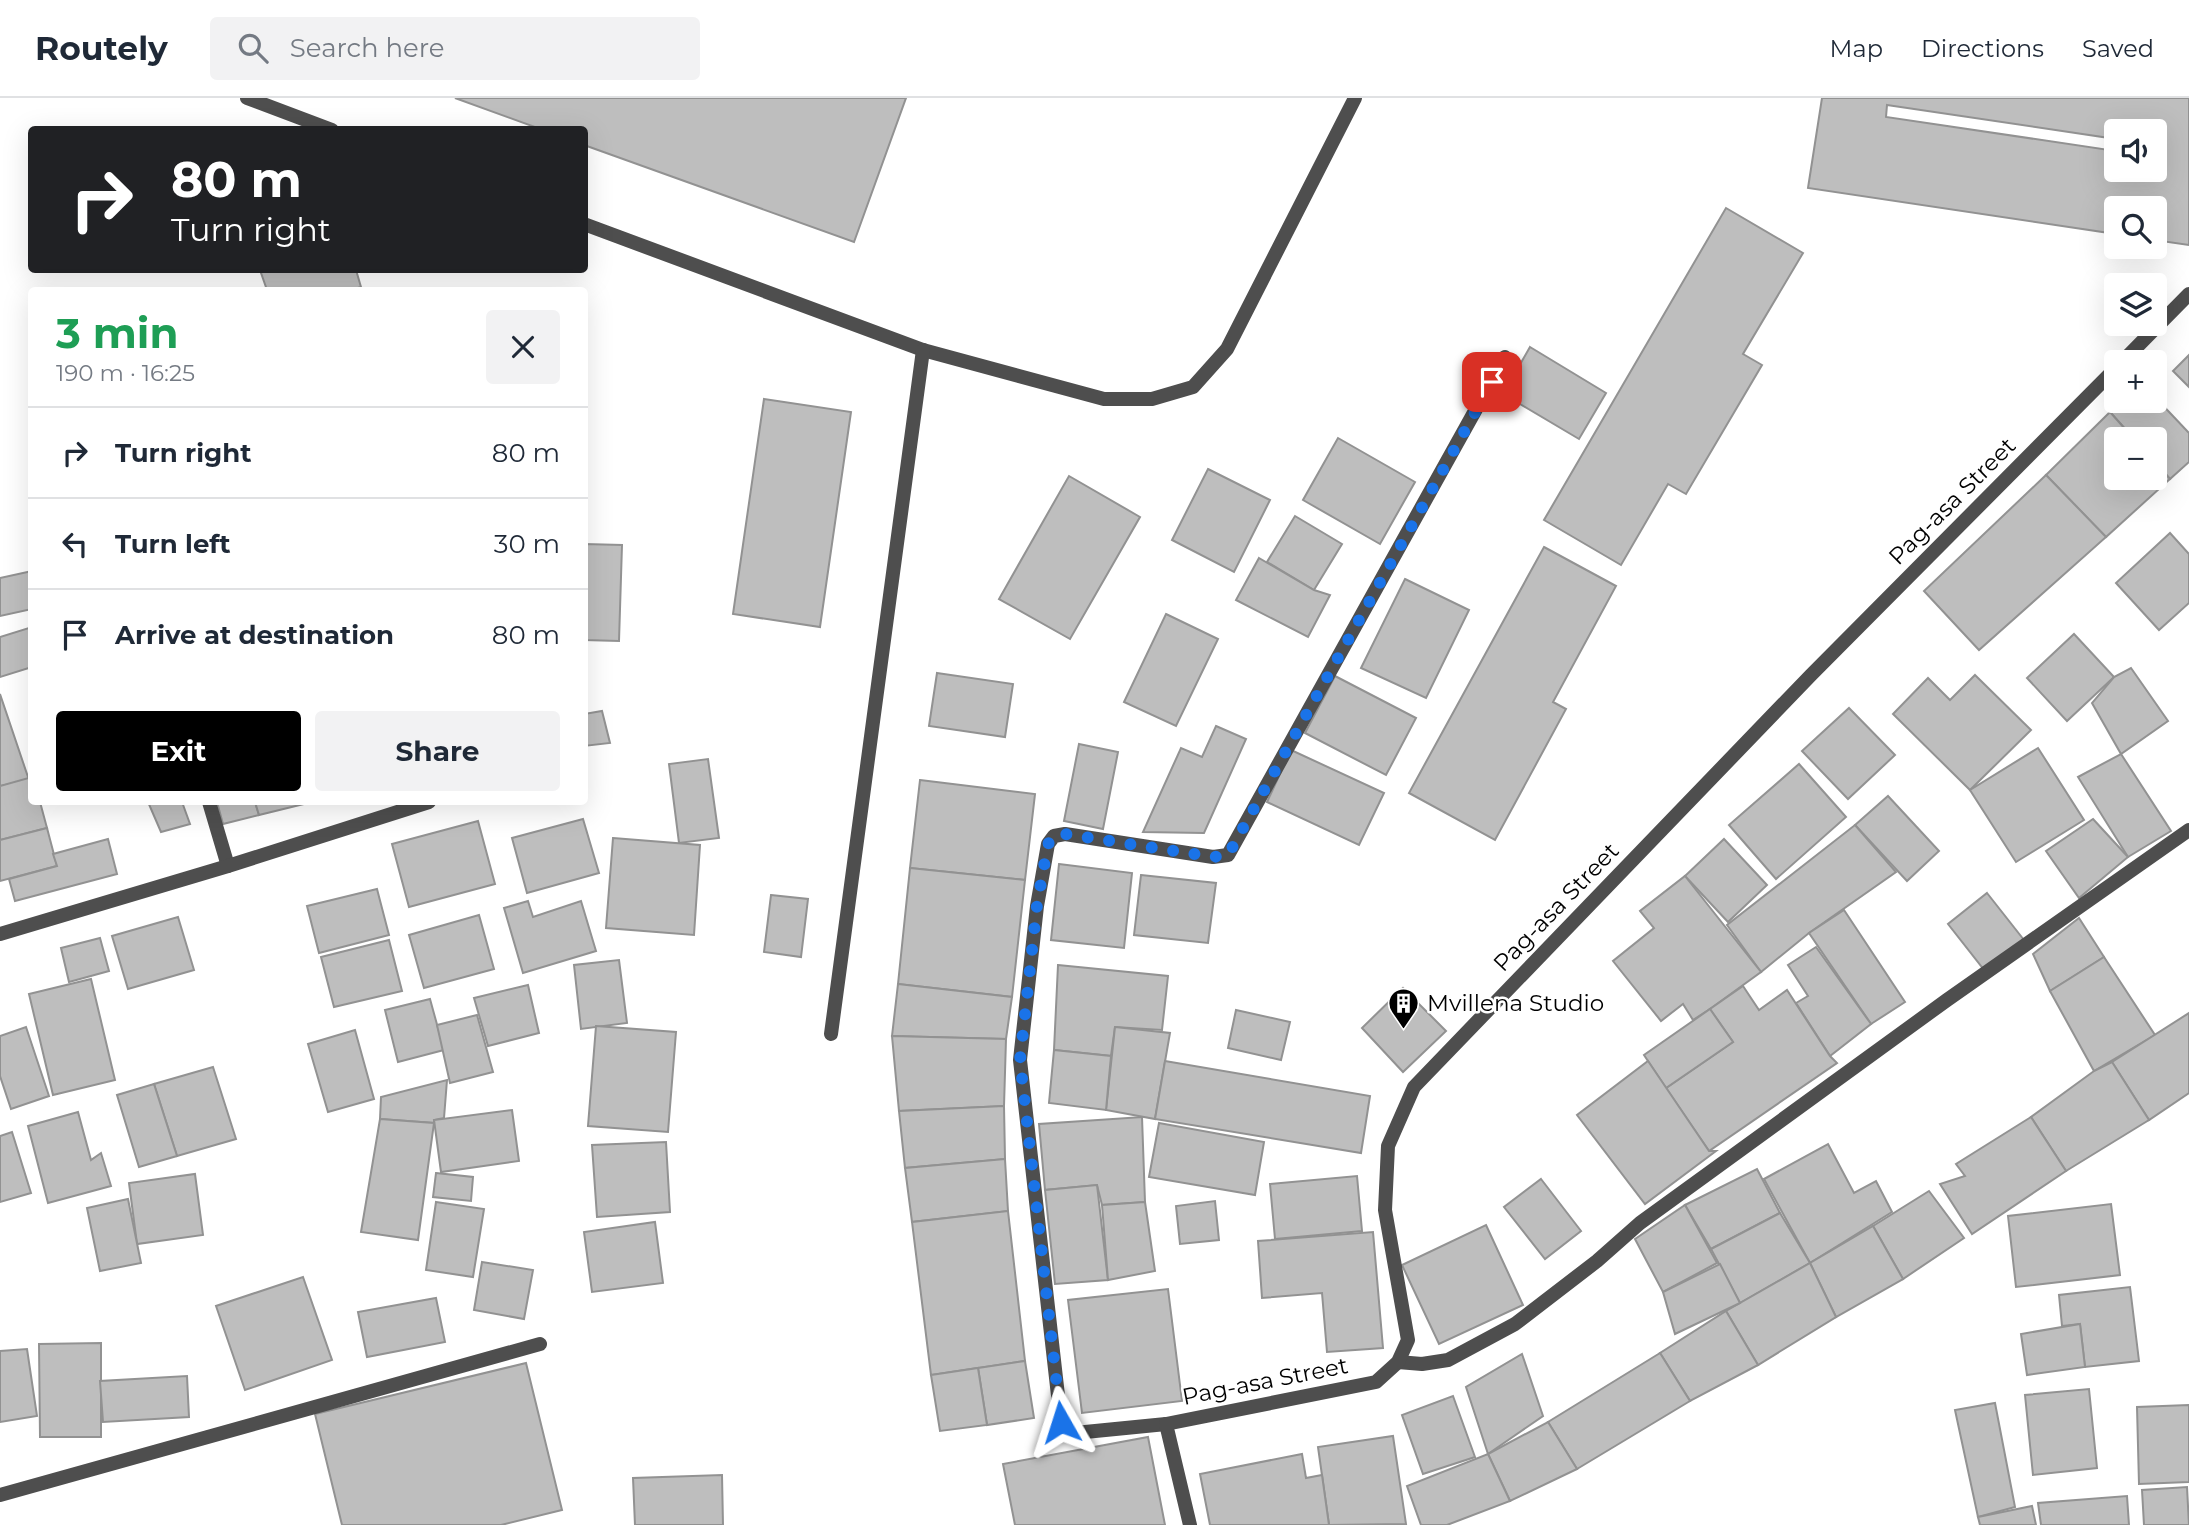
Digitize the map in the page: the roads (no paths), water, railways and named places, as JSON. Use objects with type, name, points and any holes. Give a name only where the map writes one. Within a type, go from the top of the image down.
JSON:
[{"type":"street","points":[[247,98],[321,126]]},
{"type":"street","points":[[588,225],[923,350],[1104,399],[1152,399],[1193,387],[1227,349],[1355,98]]},
{"type":"street","points":[[2134,350],[2189,294]]},
{"type":"street","points":[[831,1034],[923,350]]},
{"type":"street","points":[[1167,1424],[1075,1433],[1066,1429],[1061,1422],[1020,1060],[1037,905],[1048,844],[1054,836],[1065,834],[1213,857],[1228,855],[1505,358]]},
{"type":"street","name":"Pag-asa Street","points":[[1190,1525],[1167,1424],[1376,1382],[1398,1362],[1408,1340],[1385,1210],[1388,1146],[1415,1087],[1811,675],[2104,380]]},
{"type":"street","points":[[210,805],[229,866]]},
{"type":"street","points":[[0,934],[229,866],[420,805]]},
{"type":"street","points":[[1398,1362],[1422,1364],[1448,1360],[1515,1324],[1597,1261],[1640,1223],[1936,1008],[2189,830]]},
{"type":"street","points":[[0,1495],[540,1344]]},
{"type":"place","name":"Mvillena Studio","points":[[1404,1030]]}]
